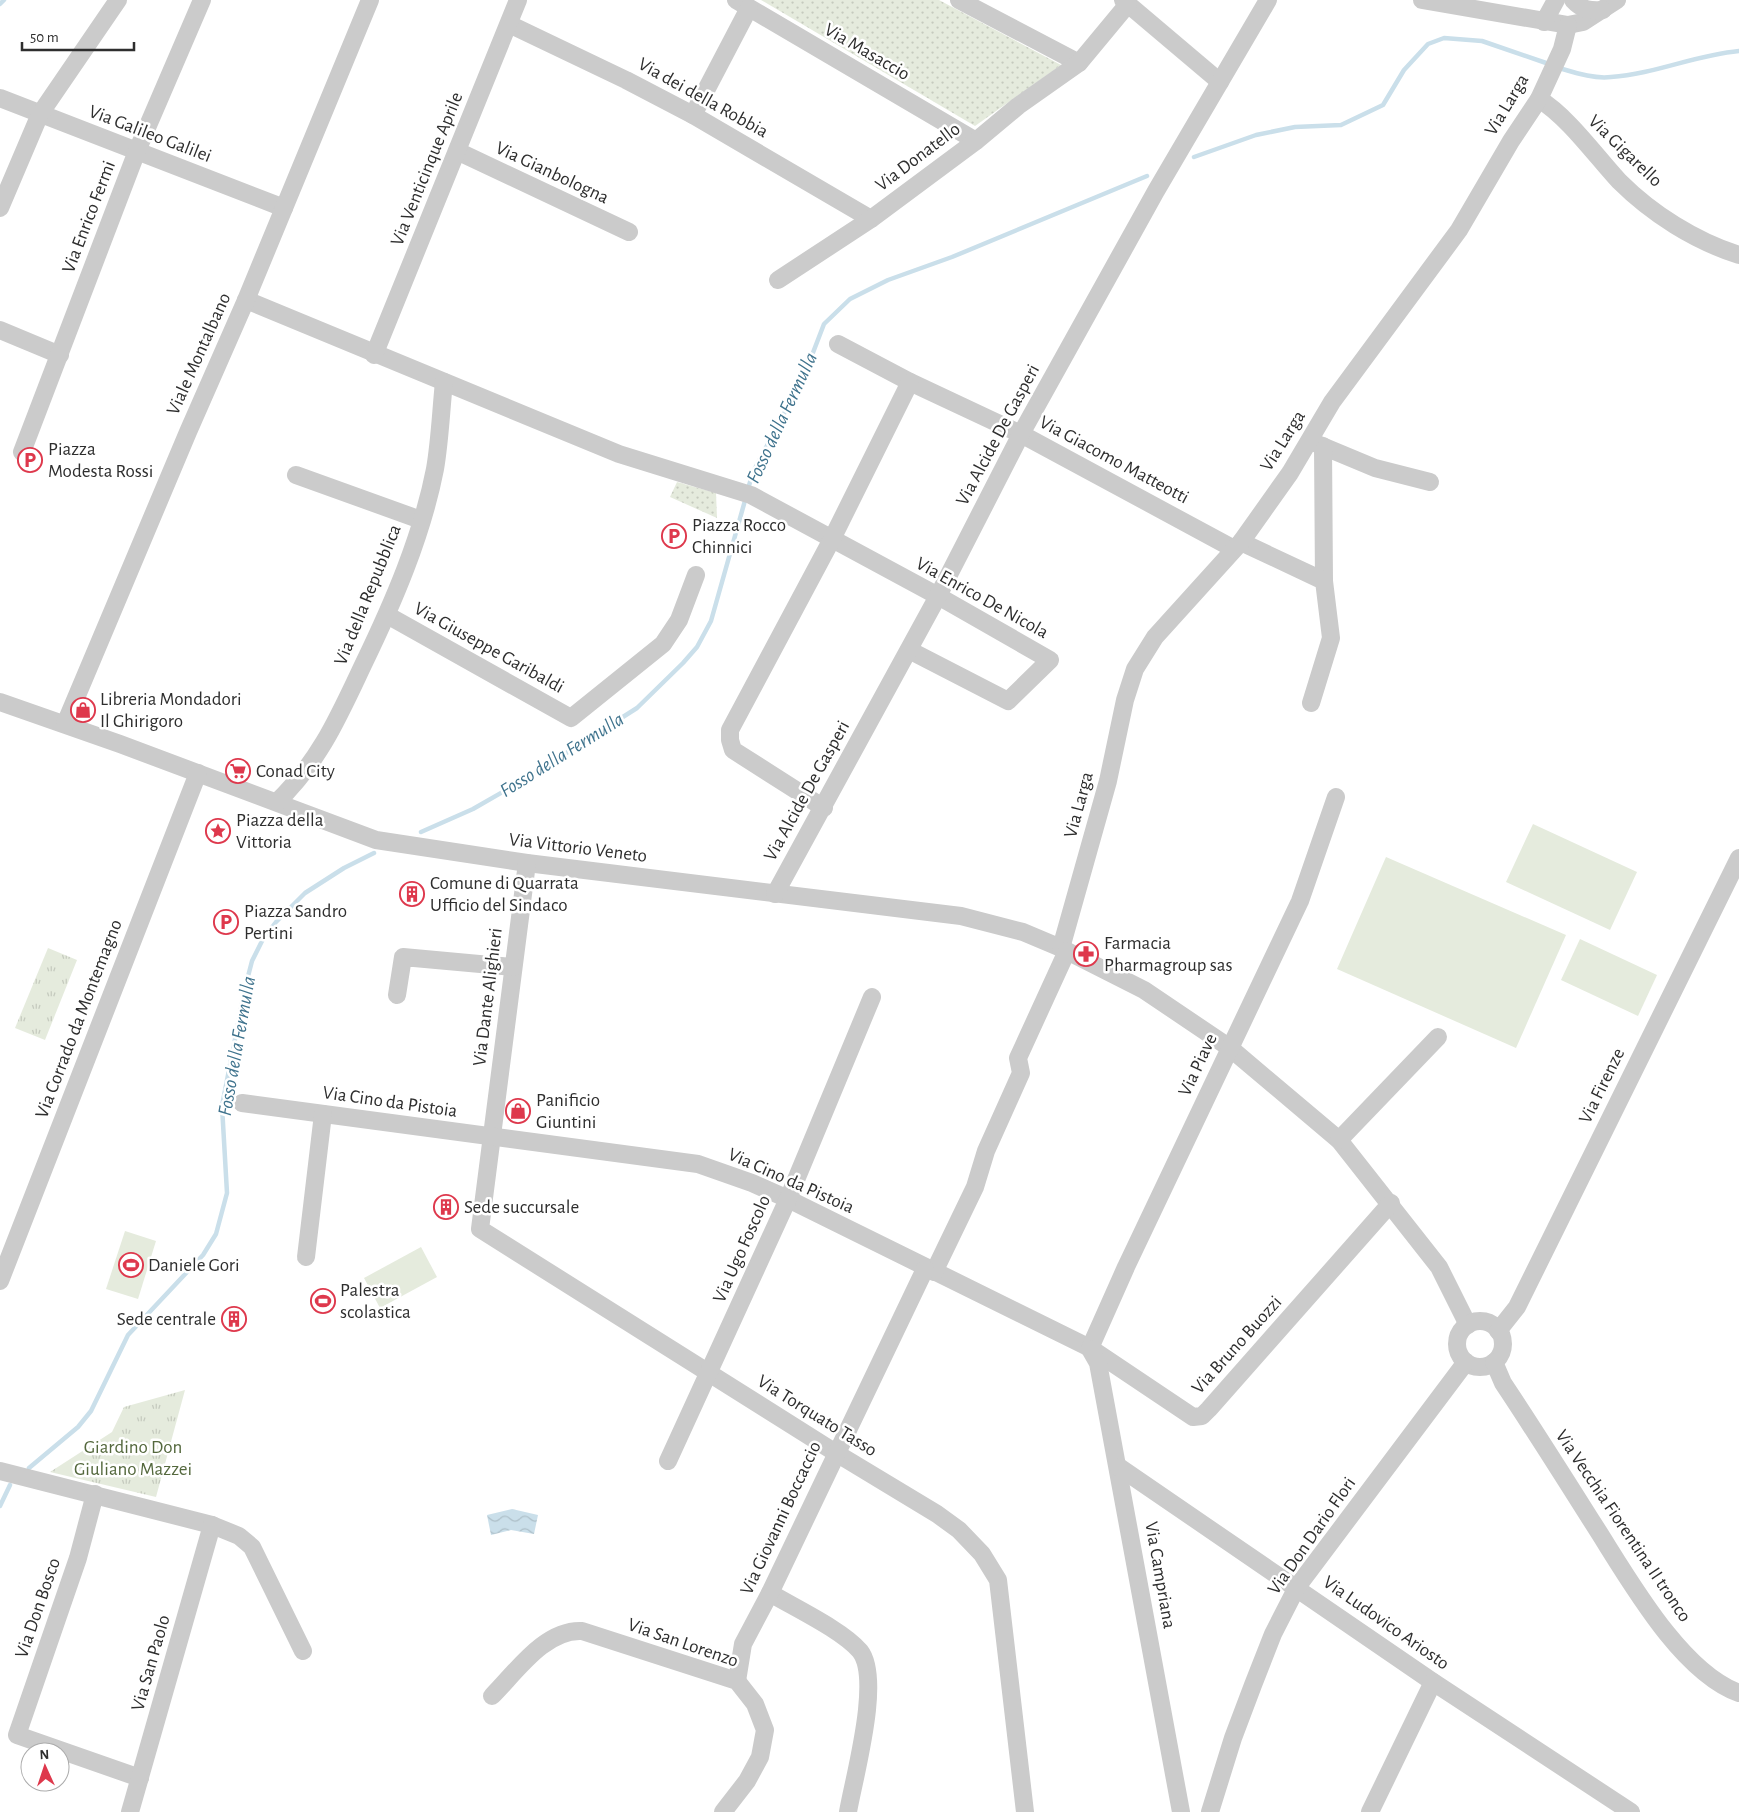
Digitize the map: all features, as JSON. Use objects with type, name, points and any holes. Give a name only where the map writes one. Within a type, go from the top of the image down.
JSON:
[{"type":"street","points":[[0,208],[40,114],[118,0]]},
{"type":"street","name":"Via Enrico Fermi","points":[[22,452],[137,152],[202,0]]},
{"type":"street","name":"Via Venticinque Aprile","points":[[374,355],[518,0]]},
{"type":"street","points":[[959,0],[1079,63]]},
{"type":"street","name":"Via Alcide De Gasperi","points":[[774,894],[824,808],[938,596],[1021,434],[1156,191],[1268,0]]},
{"type":"street","points":[[1422,0],[1568,25],[1583,22],[1610,5]]},
{"type":"street","points":[[1544,22],[1556,0]]},
{"type":"street","points":[[1573,0],[1582,8],[1591,11],[1610,5]]},
{"type":"street","name":"Viale Montalbano","points":[[65,724],[284,208],[363,2]]},
{"type":"street","points":[[1126,2],[1220,82]]},
{"type":"street","name":"Via Donatello","points":[[778,280],[871,219],[976,141],[1018,106],[1079,63],[1126,2]]},
{"type":"street","points":[[693,115],[742,4]]},
{"type":"street","name":"Via Masaccio","points":[[742,4],[976,141]]},
{"type":"street","name":"Via dei della Robbia","points":[[509,24],[626,80],[693,115],[871,219]]},
{"type":"street","name":"Via Larga","points":[[930,1270],[975,1187],[986,1151],[1021,1073],[1018,1058],[1064,949],[1108,781],[1125,700],[1135,669],[1155,637],[1238,545],[1290,473],[1316,443],[1332,402],[1459,230],[1511,141],[1539,99],[1560,53],[1568,25]]},
{"type":"street","name":"Via Galileo Galilei","points":[[0,98],[284,208]]},
{"type":"street","name":"Via Gigarello","points":[[1539,99],[1553,109],[1620,182],[1676,226],[1716,247],[1739,255]]},
{"type":"street","name":"Via Gianbologna","points":[[457,151],[629,232]]},
{"type":"street","points":[[246,300],[374,355],[444,382]]},
{"type":"street","points":[[0,330],[60,355]]},
{"type":"street","name":"Via Giacomo Matteotti","points":[[838,344],[910,382],[1021,434],[1238,545],[1324,581]]},
{"type":"street","name":"Via Enrico De Nicola","points":[[444,382],[619,454],[673,472],[737,489],[938,596],[1050,660],[1008,701],[909,650]]},
{"type":"street","name":"Via della Repubblica","points":[[277,802],[305,774],[328,739],[387,615],[421,520],[435,468],[444,382]]},
{"type":"street","points":[[824,808],[733,750],[730,730],[832,539],[910,382]]},
{"type":"street","points":[[1311,703],[1331,638],[1324,581],[1316,443],[1375,468],[1430,482]]},
{"type":"street","points":[[296,475],[421,520]]},
{"type":"street","name":"Via Giuseppe Garibaldi","points":[[387,615],[571,718],[663,644],[679,620],[696,574]]},
{"type":"street","name":"Via Vittorio Veneto","points":[[0,702],[65,724],[376,840],[527,863],[774,894]]},
{"type":"street","name":"Via Corrado da Montemagno","points":[[0,1281],[198,773]]},
{"type":"street","name":"Via Piave","points":[[1090,1348],[1126,1267],[1300,901],[1336,797]]},
{"type":"street","name":"Via Firenze","points":[[1498,1331],[1517,1307],[1739,858]]},
{"type":"street","name":"Via Dante Alighieri","points":[[491,1137],[527,863]]},
{"type":"street","points":[[774,894],[961,916],[1022,932],[1064,949],[1144,990],[1230,1048],[1339,1140],[1391,1203],[1439,1267],[1468,1325]]},
{"type":"street","points":[[397,995],[402,956],[513,967]]},
{"type":"street","name":"Via Ugo Foscolo","points":[[668,1461],[710,1374],[788,1200],[872,997]]},
{"type":"street","points":[[1339,1140],[1438,1037]]},
{"type":"street","name":"Via Cino da Pistoia","points":[[242,1103],[698,1164],[752,1183],[1090,1348]]},
{"type":"street","points":[[306,1257],[323,1114]]},
{"type":"street","name":"Via Torquato Tasso","points":[[491,1137],[480,1230],[937,1514],[959,1530],[982,1554],[998,1580],[1025,1812]]},
{"type":"street","name":"Via Bruno Buozzi","points":[[1090,1348],[1179,1408],[1193,1416],[1202,1416],[1391,1203]]},
{"type":"street","name":"Via Giovanni Boccaccio","points":[[737,1681],[742,1644],[770,1593],[836,1453],[930,1270]]},
{"type":"street","points":[[1479,1322],[1490,1324],[1498,1331],[1503,1343],[1502,1351],[1494,1362],[1480,1367],[1466,1362],[1459,1354],[1457,1341],[1460,1333],[1468,1325],[1479,1322]]},
{"type":"street","name":"Via Campriana","points":[[1090,1348],[1098,1363],[1181,1812]]},
{"type":"street","name":"Via Don Dario Flori","points":[[1210,1812],[1233,1738],[1253,1685],[1273,1634],[1297,1588],[1466,1362]]},
{"type":"street","name":"Via Vecchia Fiorentina II tronco","points":[[1494,1362],[1503,1383],[1646,1605],[1678,1646],[1706,1672],[1739,1694]]},
{"type":"street","name":"Via Ludovico Ariosto","points":[[1118,1467],[1434,1682],[1631,1812]]},
{"type":"street","points":[[0,1471],[212,1525],[239,1536],[252,1547],[303,1651]]},
{"type":"street","name":"Via Don Bosco","points":[[95,1494],[78,1558],[18,1735],[140,1778]]},
{"type":"street","name":"Via San Paolo","points":[[130,1812],[212,1525]]},
{"type":"street","points":[[770,1593],[850,1641],[862,1653],[868,1673],[870,1695],[848,1812]]},
{"type":"street","name":"Via San Lorenzo","points":[[492,1696],[541,1647],[558,1635],[570,1631],[592,1634],[737,1681],[755,1704],[765,1730],[760,1757],[755,1768],[723,1812]]},
{"type":"street","points":[[1370,1812],[1434,1682]]},
{"type":"green space","points":[[761,0],[939,0],[1061,65],[975,126]]},
{"type":"green space","points":[[677,482],[716,493],[717,518],[670,497]]},
{"type":"green space","points":[[1533,824],[1637,872],[1610,930],[1506,882]]},
{"type":"green space","points":[[1386,857],[1566,935],[1516,1048],[1337,969]]},
{"type":"green space","points":[[1580,939],[1657,975],[1638,1016],[1561,980]]},
{"type":"green space","points":[[48,948],[77,960],[45,1040],[15,1028]]},
{"type":"green space","name":"Daniele Gori","points":[[125,1231],[156,1241],[138,1299],[106,1289]]},
{"type":"green space","points":[[421,1247],[437,1277],[380,1308],[364,1278]]},
{"type":"green space","name":"Giardino Don Giuliano Mazzei","points":[[185,1390],[156,1497],[50,1472],[112,1432],[124,1407]]},
{"type":"water","points":[[512,1509],[538,1515],[534,1534],[511,1530],[491,1535],[487,1515]]},
{"type":"waterway","points":[[0,4],[4,0]]},
{"type":"waterway","name":"Fosso della Fermulla","points":[[1194,157],[1256,135],[1295,127],[1341,125],[1383,105],[1404,70],[1428,44],[1444,38],[1482,41],[1549,64]]},
{"type":"waterway","name":"Fosso della Fermulla","points":[[1559,68],[1578,74],[1611,77],[1739,51]]},
{"type":"waterway","name":"Fosso della Fermulla","points":[[748,489],[753,472],[804,376],[824,324],[850,299],[888,280],[952,257],[1147,176]]},
{"type":"waterway","name":"Fosso della Fermulla","points":[[421,832],[473,809],[527,778],[637,708],[683,663],[697,647],[711,621],[746,497]]},
{"type":"waterway","name":"Fosso della Fermulla","points":[[29,1468],[78,1427],[91,1411],[128,1335],[203,1255],[216,1234],[227,1193],[222,1106],[245,988],[252,961],[263,939],[276,922],[305,893],[344,868],[374,853]]},
{"type":"waterway","name":"Fosso della Fermulla","points":[[0,1506],[10,1485]]},
{"type":"place","name":"Piazza Modesta Rossi","points":[[30,460]]},
{"type":"place","name":"Piazza Rocco Chinnici","points":[[674,536]]},
{"type":"place","name":"Libreria Mondadori Il Ghirigoro","points":[[83,710]]},
{"type":"place","name":"Conad City","points":[[238,771]]},
{"type":"place","name":"Piazza della Vittoria","points":[[218,831]]},
{"type":"place","name":"Comune di Quarrata Ufficio del Sindaco","points":[[412,894]]},
{"type":"place","name":"Piazza Sandro Pertini","points":[[226,922]]},
{"type":"place","name":"Farmacia Pharmagroup sas","points":[[1086,954]]},
{"type":"place","name":"Panificio Giuntini","points":[[518,1111]]},
{"type":"place","name":"Sede succursale","points":[[446,1207]]},
{"type":"place","name":"Daniele Gori","points":[[131,1265]]},
{"type":"place","name":"Palestra scolastica","points":[[323,1301]]},
{"type":"place","name":"Sede centrale","points":[[234,1319]]}]
